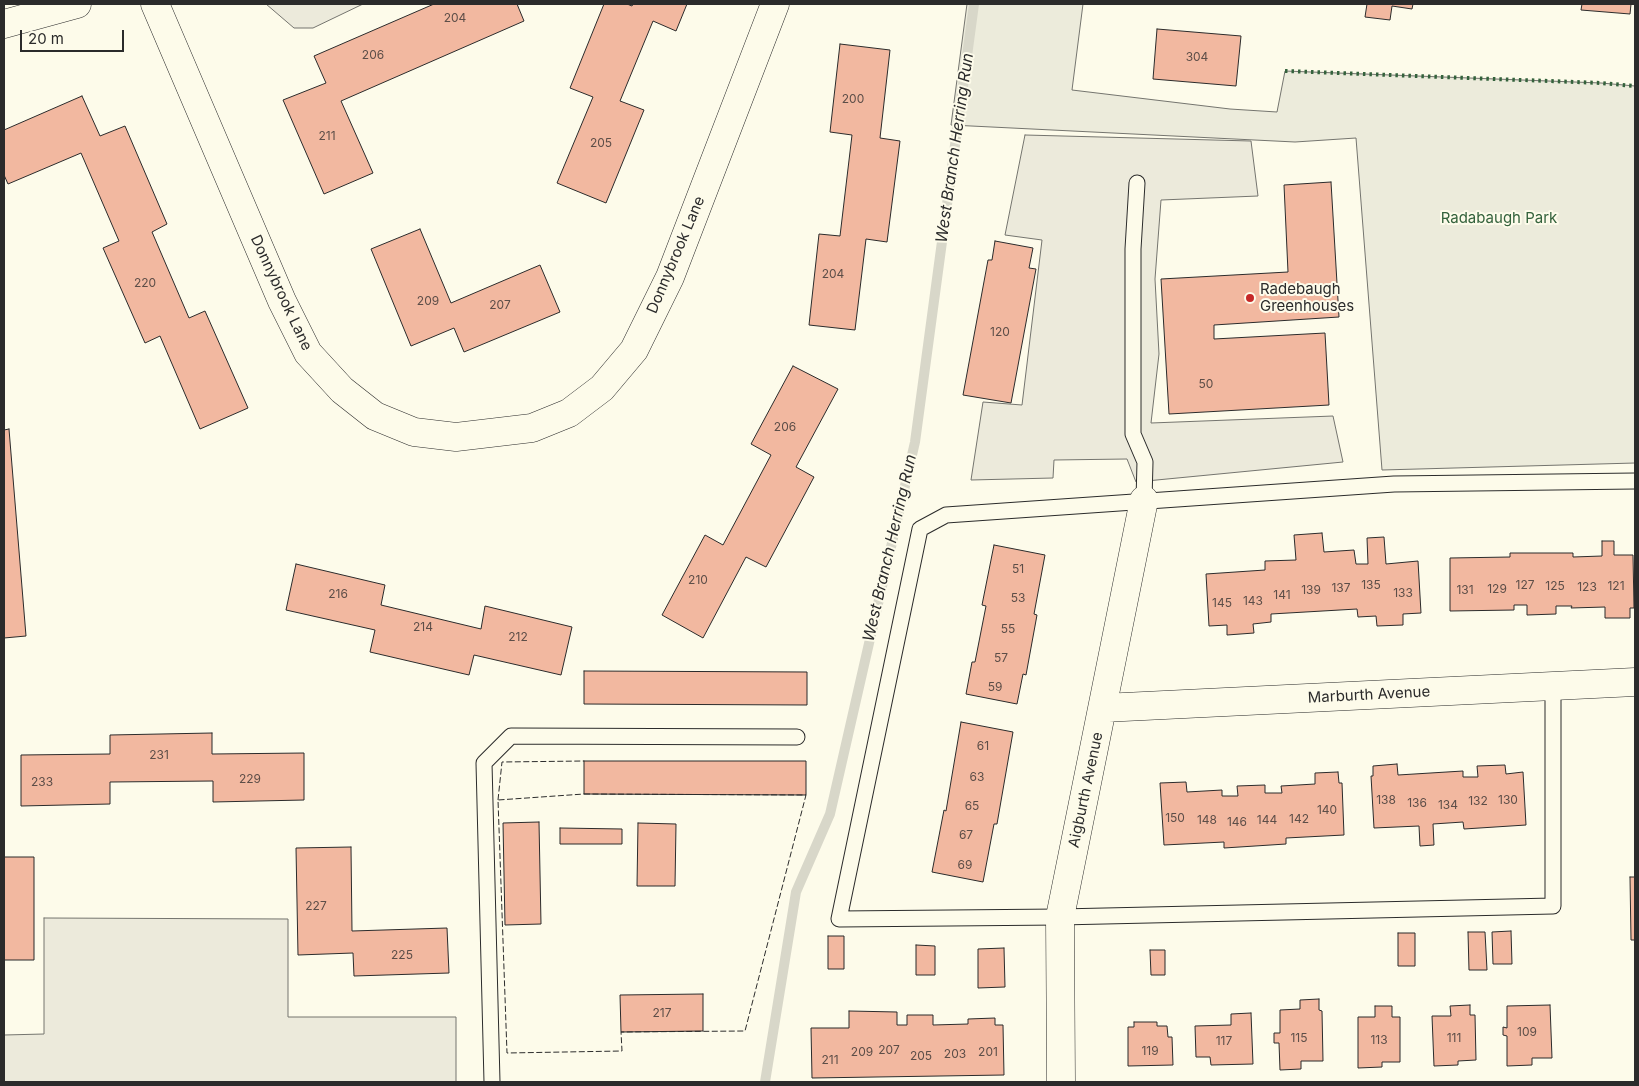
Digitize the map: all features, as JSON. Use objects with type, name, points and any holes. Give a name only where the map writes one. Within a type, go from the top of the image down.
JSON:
[{"type":"street","points":[[4,24],[77,4]]},
{"type":"street","name":"Donnybrook Lane","points":[[155,4],[282,301],[308,354],[342,390],[375,416],[414,432],[456,437],[532,428],[570,413],[602,388],[634,350],[670,277],[775,4]]},
{"type":"street","name":"Aigburth Avenue","points":[[1060,1082],[1060,917],[1144,500]]},
{"type":"street","name":"Marburth Avenue","points":[[1103,708],[1635,682]]},
{"type":"lane","points":[[1137,183],[1133,250],[1133,434],[1145,462],[1144,500]]},
{"type":"lane","points":[[1553,686],[1553,906],[1060,917],[839,919],[920,529],[946,514],[1394,484],[1635,480]]},
{"type":"lane","points":[[492,1082],[484,763],[511,736],[797,737]]},
{"type":"green space","name":"Radabaugh Park","points":[[967,4],[1083,4],[1072,90],[1230,109],[1277,112],[1285,71],[1601,83],[1635,86],[1635,463],[1382,470],[1356,138],[1295,142],[951,125]]},
{"type":"shaded area","points":[[266,4],[363,4],[313,28],[294,28]]},
{"type":"shaded area","points":[[1025,135],[1251,141],[1258,196],[1161,200],[1155,279],[1159,354],[1151,423],[1333,416],[1343,462],[1136,482],[1127,459],[1054,460],[1053,478],[971,480],[983,402],[1022,405],[1042,240],[1005,235]]},
{"type":"shaded area","points":[[44,918],[288,919],[288,1017],[456,1017],[456,1082],[4,1082],[4,1035],[44,1034]]},
{"type":"building","points":[[434,4],[517,4],[524,21],[341,101],[373,173],[324,194],[283,100],[326,83],[314,56]]},
{"type":"building","points":[[604,4],[627,4],[632,6],[633,4],[687,4],[676,31],[653,21],[620,101],[644,110],[606,203],[557,183],[593,97],[570,88]]},
{"type":"building","points":[[1367,4],[1413,4],[1412,9],[1392,6],[1390,20],[1365,17]]},
{"type":"building","points":[[1582,4],[1631,4],[1630,14],[1581,10]]},
{"type":"building","points":[[1157,29],[1241,36],[1236,86],[1153,79]]},
{"type":"building","points":[[840,44],[890,50],[880,138],[900,141],[887,242],[866,239],[855,330],[809,325],[819,234],[840,236],[852,135],[830,132]]},
{"type":"building","points":[[82,96],[100,136],[125,126],[167,224],[152,232],[189,318],[205,311],[248,408],[200,429],[160,336],[145,343],[103,248],[119,241],[81,153],[8,184],[4,175],[4,130]]},
{"type":"building","name":"Radebaugh Greenhouses","points":[[1331,182],[1339,317],[1214,325],[1214,339],[1325,333],[1329,405],[1169,414],[1161,279],[1288,272],[1284,185]]},
{"type":"building","points":[[420,229],[451,303],[540,265],[560,312],[464,352],[454,328],[411,346],[371,249]]},
{"type":"building","points":[[995,241],[1033,248],[1029,268],[1036,269],[1011,403],[963,395],[988,260],[992,260]]},
{"type":"building","points":[[793,366],[838,389],[796,467],[814,477],[766,567],[746,557],[703,638],[662,615],[705,535],[723,545],[771,455],[751,444]]},
{"type":"building","points":[[9,429],[26,636],[4,638],[4,430]]},
{"type":"building","points":[[1322,533],[1324,552],[1354,550],[1356,564],[1368,564],[1367,538],[1384,537],[1386,564],[1418,561],[1421,613],[1403,614],[1403,625],[1377,626],[1376,616],[1358,617],[1357,609],[1271,614],[1271,622],[1253,624],[1254,633],[1227,635],[1227,625],[1209,626],[1206,574],[1265,570],[1265,561],[1296,560],[1294,535]]},
{"type":"building","points":[[1602,541],[1614,541],[1614,555],[1633,555],[1634,608],[1630,608],[1630,618],[1605,618],[1605,607],[1571,608],[1572,606],[1556,606],[1556,614],[1527,615],[1527,605],[1514,605],[1514,610],[1450,611],[1450,558],[1510,557],[1510,553],[1573,553],[1573,557],[1602,556]]},
{"type":"building","points":[[994,545],[1045,555],[1034,614],[1037,615],[1026,675],[1023,674],[1017,704],[966,694],[972,662],[975,662],[986,606],[982,605]]},
{"type":"building","points":[[296,564],[385,585],[381,605],[481,629],[485,606],[572,627],[561,675],[474,655],[469,675],[370,652],[375,630],[286,610]]},
{"type":"building","points":[[584,671],[807,672],[807,705],[584,704]]},
{"type":"building","points":[[961,722],[1013,732],[997,824],[994,824],[983,882],[932,872],[944,810],[946,811]]},
{"type":"building","points":[[212,733],[212,754],[304,753],[304,800],[213,802],[213,781],[110,782],[110,804],[21,806],[21,755],[110,754],[110,735]]},
{"type":"building","points":[[584,761],[806,761],[806,795],[584,794]]},
{"type":"building","points":[[1397,764],[1398,775],[1463,771],[1463,777],[1478,777],[1477,766],[1505,765],[1506,774],[1523,772],[1526,825],[1464,829],[1463,822],[1433,824],[1434,845],[1420,846],[1419,826],[1374,828],[1371,776],[1373,776],[1373,766]]},
{"type":"building","points":[[1338,772],[1339,783],[1342,783],[1344,835],[1286,838],[1286,844],[1224,848],[1224,842],[1164,845],[1160,783],[1186,782],[1187,792],[1222,790],[1222,796],[1238,796],[1237,786],[1265,785],[1265,793],[1282,793],[1281,786],[1315,784],[1315,773]]},
{"type":"building","points":[[539,822],[541,924],[505,925],[503,823]]},
{"type":"building","points":[[638,823],[676,824],[675,886],[637,886]]},
{"type":"building","points":[[560,828],[622,829],[622,844],[560,844]]},
{"type":"building","points":[[351,847],[352,931],[447,928],[449,973],[354,976],[353,953],[298,955],[296,848]]},
{"type":"building","points":[[4,857],[34,857],[34,960],[4,960]]},
{"type":"building","points":[[1630,877],[1635,877],[1635,940],[1631,940]]},
{"type":"building","points":[[1511,931],[1512,964],[1493,964],[1492,932]]},
{"type":"building","points":[[1468,932],[1485,932],[1487,970],[1469,970]]},
{"type":"building","points":[[1398,933],[1415,933],[1415,966],[1398,966]]},
{"type":"building","points":[[828,936],[844,936],[844,969],[828,969]]},
{"type":"building","points":[[916,945],[935,946],[935,975],[916,975]]},
{"type":"building","points":[[1004,948],[1005,987],[978,988],[978,949]]},
{"type":"building","points":[[1150,950],[1165,950],[1165,975],[1151,975]]},
{"type":"building","points":[[703,994],[703,1031],[621,1032],[620,995]]},
{"type":"building","points":[[1319,999],[1319,1010],[1322,1011],[1323,1061],[1301,1061],[1301,1069],[1280,1070],[1279,1043],[1274,1043],[1274,1033],[1280,1033],[1280,1010],[1300,1009],[1300,1000]]},
{"type":"building","points":[[1470,1005],[1470,1015],[1475,1015],[1476,1060],[1458,1061],[1458,1065],[1434,1066],[1432,1016],[1451,1016],[1450,1006]]},
{"type":"building","points":[[1550,1005],[1552,1058],[1532,1058],[1532,1065],[1507,1066],[1507,1036],[1503,1035],[1503,1027],[1507,1028],[1507,1006]]},
{"type":"building","points":[[1375,1006],[1392,1006],[1392,1017],[1400,1017],[1400,1062],[1382,1062],[1382,1067],[1358,1068],[1358,1017],[1375,1017]]},
{"type":"building","points":[[849,1011],[897,1012],[897,1025],[907,1025],[907,1015],[933,1015],[933,1025],[968,1024],[968,1019],[995,1018],[995,1025],[1003,1025],[1004,1075],[812,1078],[811,1028],[849,1028]]},
{"type":"building","points":[[1251,1013],[1253,1064],[1211,1065],[1210,1057],[1196,1057],[1195,1026],[1231,1025],[1231,1014]]},
{"type":"building","points":[[1134,1022],[1157,1022],[1157,1026],[1167,1026],[1168,1037],[1172,1037],[1173,1065],[1128,1066],[1128,1027],[1134,1027]]},
{"type":"waterway","name":"West Branch Herring Run","points":[[765,1082],[796,892],[830,814],[915,442],[974,4]]},
{"type":"hedge","points":[[1285,71],[1601,83],[1635,86]]},
{"type":"fence","points":[[498,800],[502,762],[584,761]]},
{"type":"fence","points":[[584,794],[806,795],[745,1031],[621,1032],[622,1051],[507,1053],[498,800],[584,794]]},
{"type":"place","name":"Radebaugh Greenhouses","points":[[1250,298]]}]
